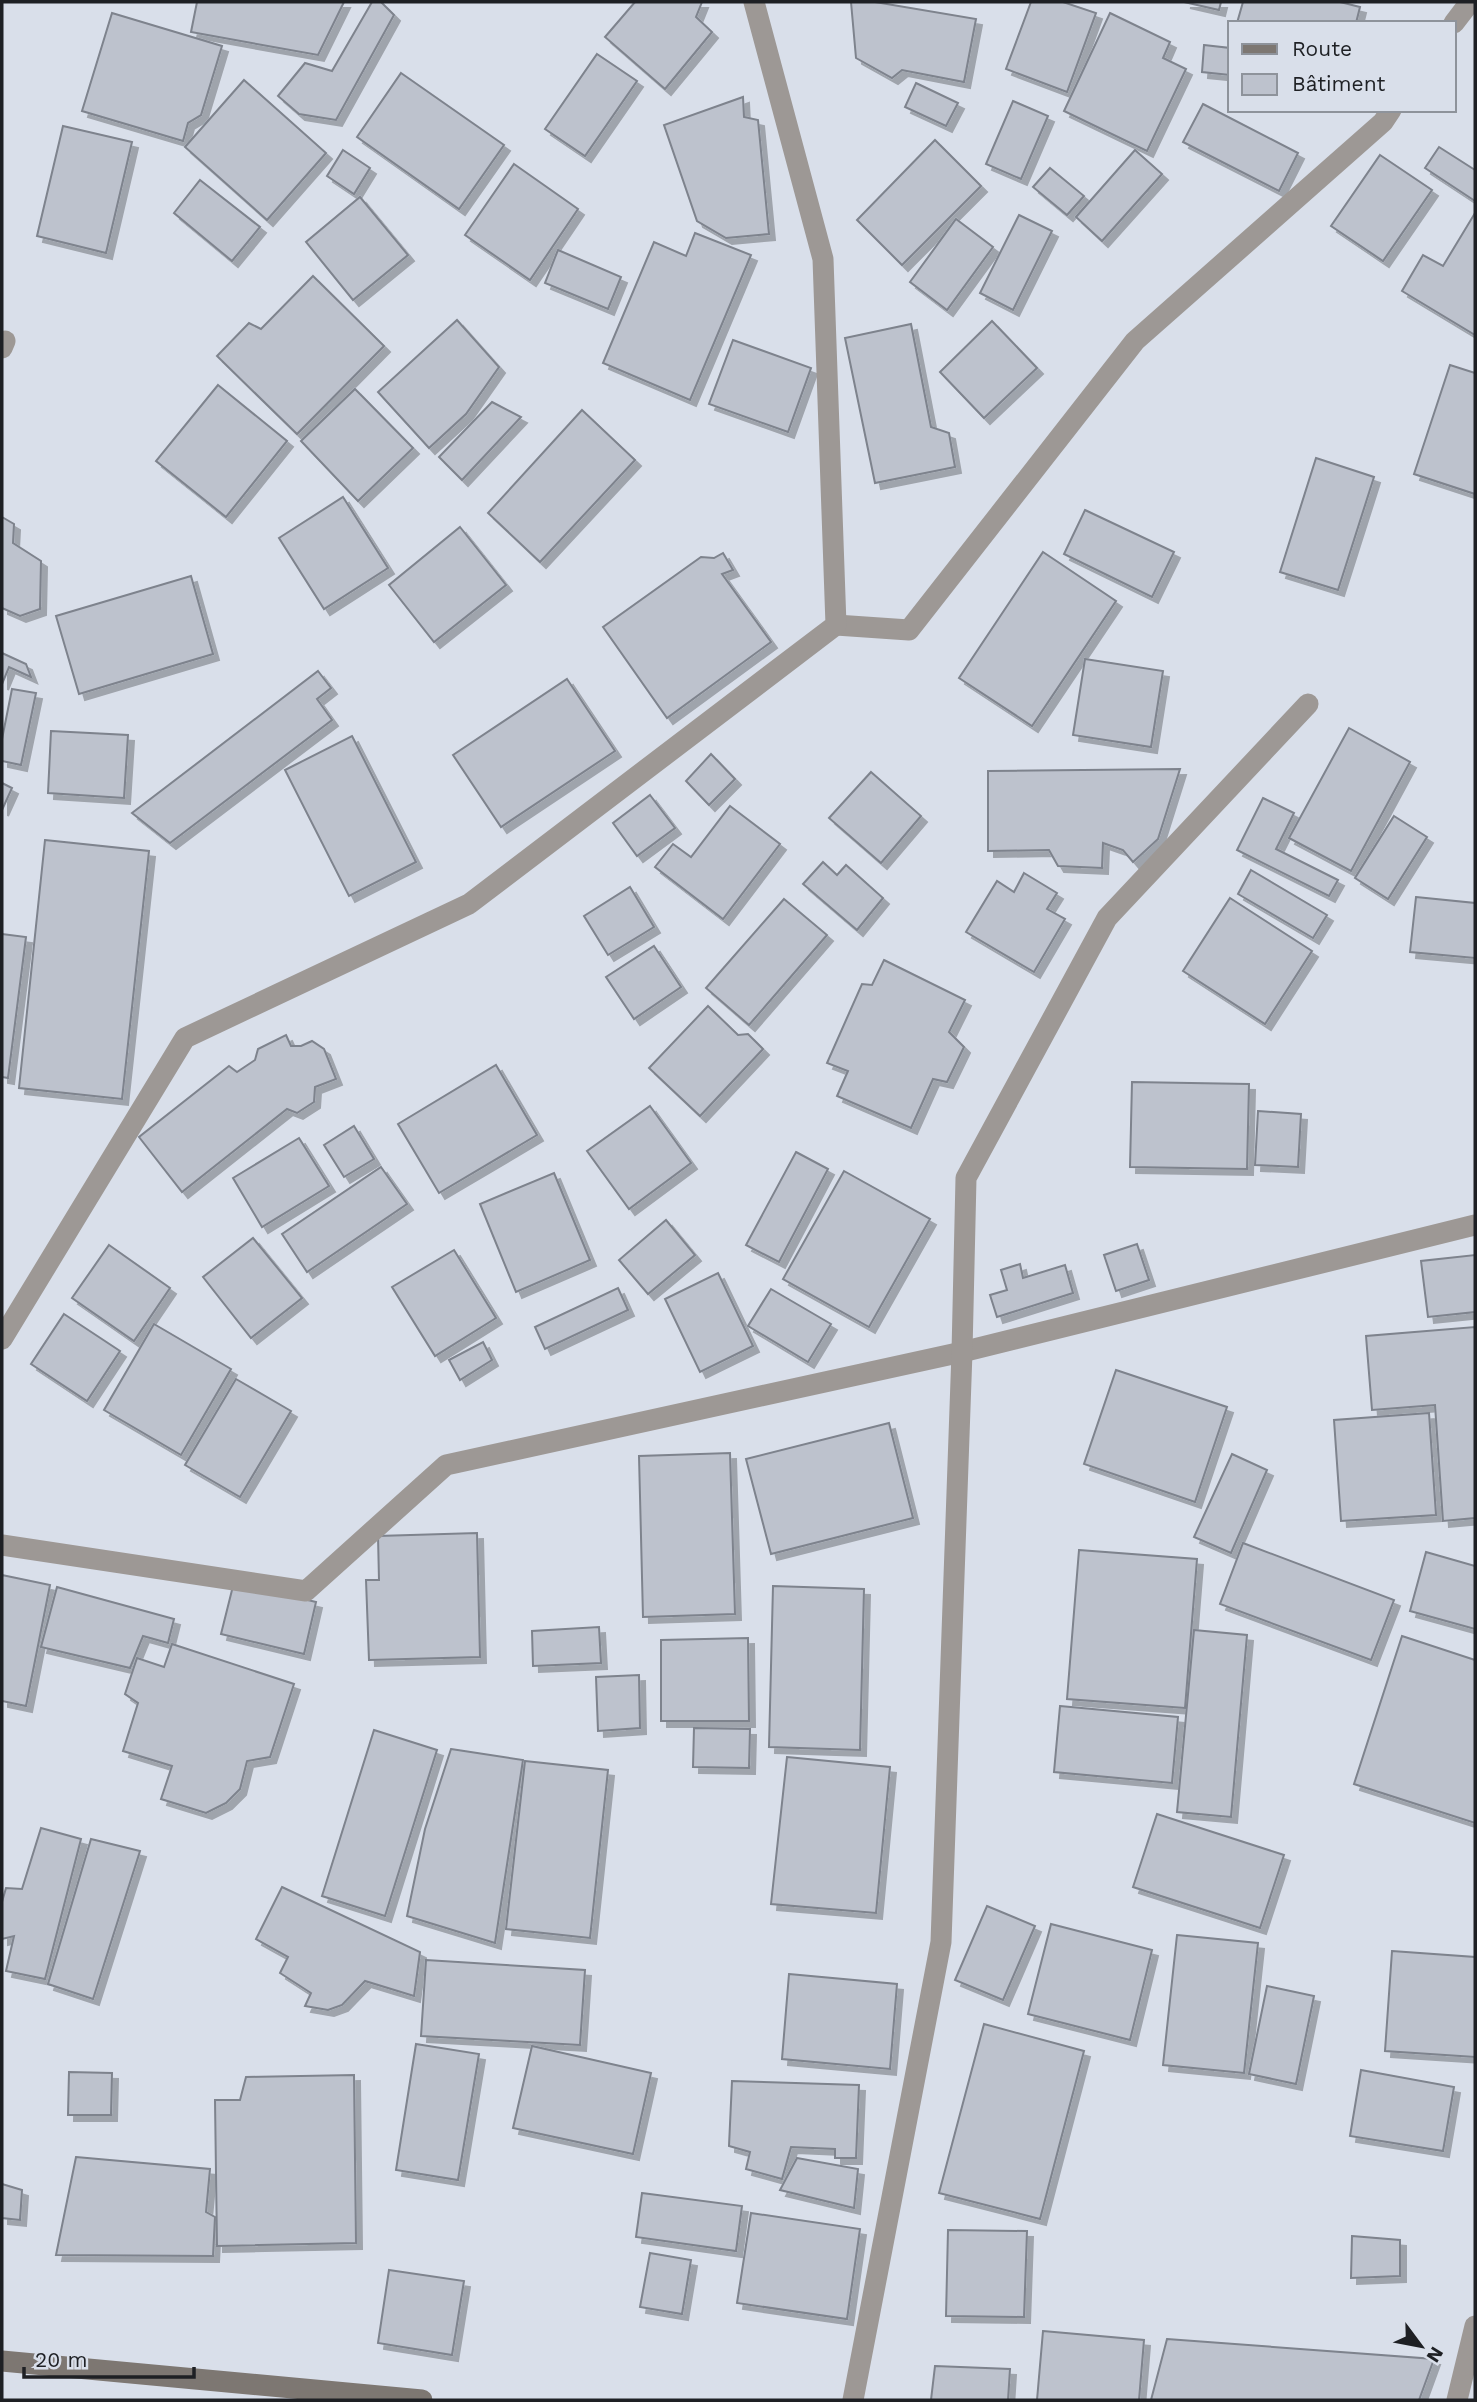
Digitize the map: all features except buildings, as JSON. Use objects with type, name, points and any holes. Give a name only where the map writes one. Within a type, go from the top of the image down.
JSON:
[{"type":"street","points":[[754,2],[823,259],[836,625]]},
{"type":"street","points":[[1455,21],[1469,2]]},
{"type":"street","points":[[2,1339],[185,1038],[469,904],[836,625],[909,629],[1135,341],[1382,122],[1390,112]]},
{"type":"street","points":[[853,2400],[941,1942],[966,1178],[1107,918],[1308,704]]},
{"type":"street","points":[[2,1545],[306,1591],[446,1465],[962,1352],[1475,1225]]},
{"type":"street","points":[[1457,2400],[1475,2326]]},
{"type":"street","points":[[2,2361],[422,2400]]}]
